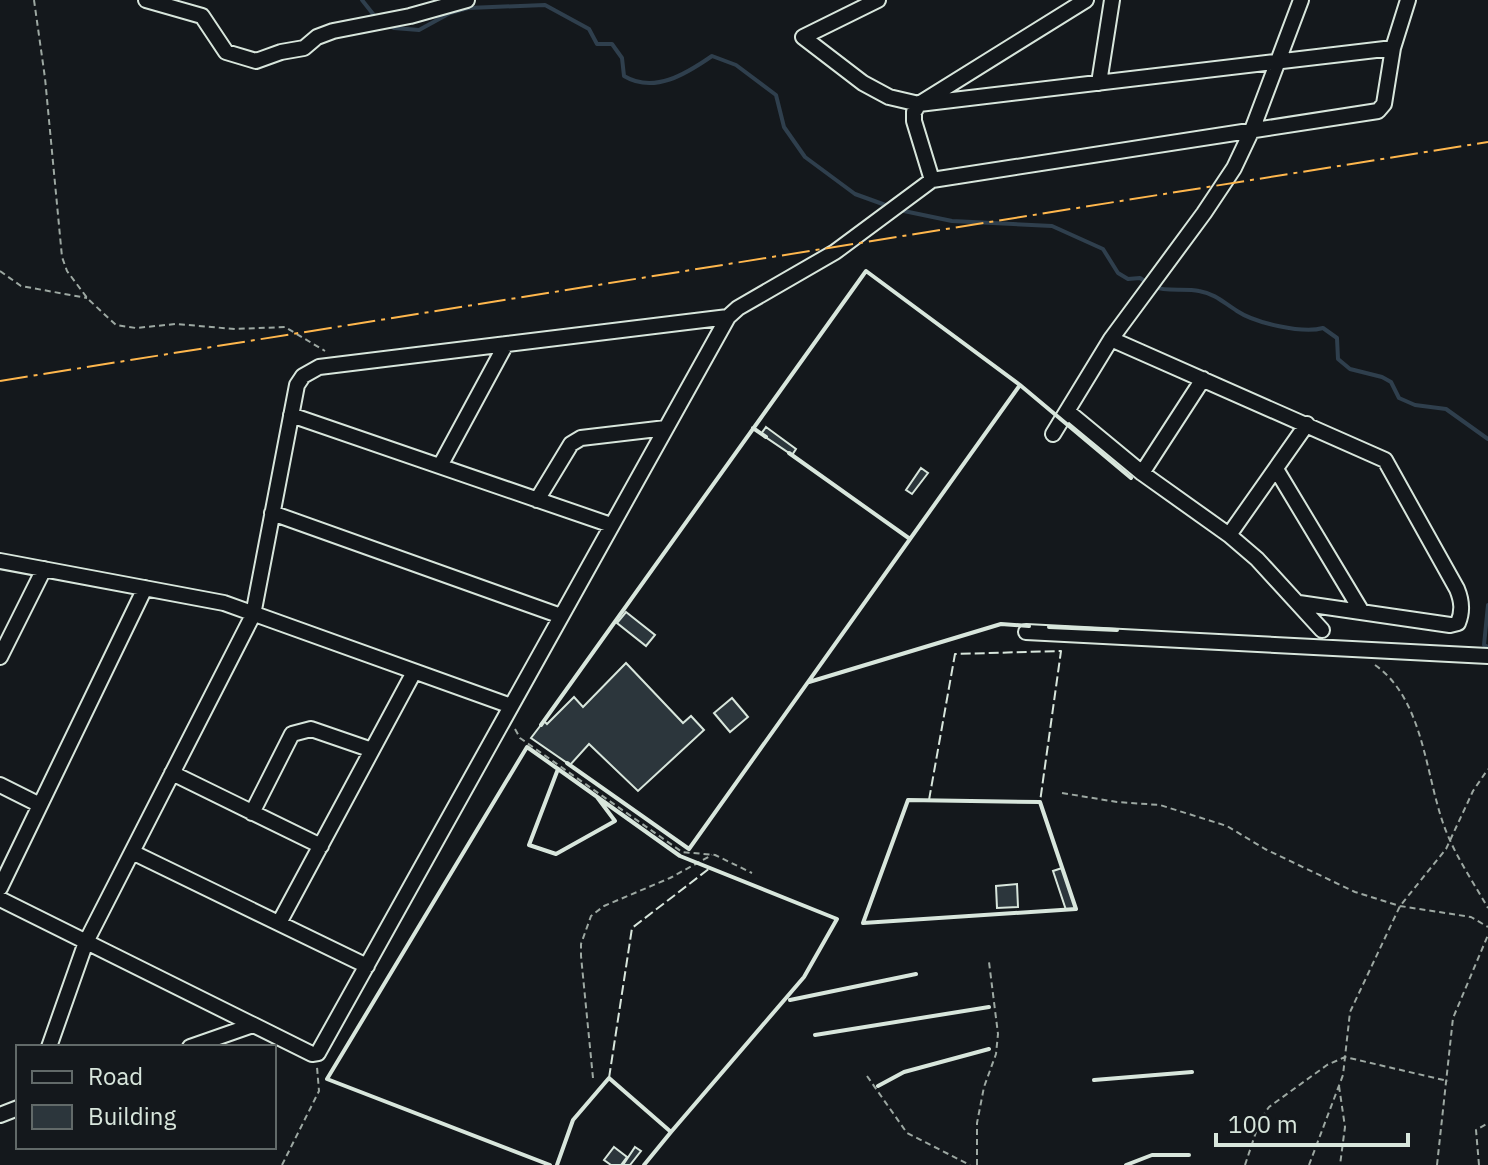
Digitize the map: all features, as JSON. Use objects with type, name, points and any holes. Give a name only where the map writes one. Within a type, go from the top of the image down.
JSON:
[{"type":"street","points":[[146,0],[202,16],[226,52],[256,61],[304,48],[317,37],[333,31],[410,16],[467,0]]},
{"type":"street","points":[[878,0],[803,37],[863,83],[889,97],[919,104],[1393,48]]},
{"type":"street","points":[[932,180],[914,121],[914,112],[919,104],[1086,0]]},
{"type":"street","points":[[1099,83],[1112,0]]},
{"type":"street","points":[[1053,434],[1111,339],[1234,168],[1252,130],[1301,0]]},
{"type":"street","points":[[0,899],[312,1054],[318,1053],[728,317],[738,308],[835,252],[932,180],[948,175],[1378,111],[1384,104],[1393,48],[1408,0]]},
{"type":"street","points":[[50,1045],[86,942],[253,615],[297,385],[303,376],[319,367],[728,317]]},
{"type":"street","points":[[1111,339],[1385,460],[1462,601],[1458,623],[1450,625],[1299,603]]},
{"type":"street","points":[[440,466],[506,344]]},
{"type":"street","points":[[1142,473],[1203,379]]},
{"type":"street","points":[[1067,411],[1142,473],[1229,535],[1257,559],[1322,630]]},
{"type":"street","points":[[291,415],[611,525]]},
{"type":"street","points":[[1229,535],[1307,424]]},
{"type":"street","points":[[537,500],[571,444],[581,438],[666,428]]},
{"type":"street","points":[[1276,469],[1362,612]]},
{"type":"street","points":[[272,513],[561,616]]},
{"type":"street","points":[[0,561],[213,600],[414,672],[508,711]]},
{"type":"street","points":[[0,657],[44,569]]},
{"type":"street","points":[[0,888],[145,588]]},
{"type":"street","points":[[1026,632],[1488,656]]},
{"type":"street","points":[[279,923],[414,672]]},
{"type":"street","points":[[252,813],[292,734],[311,729],[372,750]]},
{"type":"street","points":[[172,773],[321,846]]},
{"type":"street","points":[[0,785],[40,805]]},
{"type":"street","points":[[132,852],[367,966]]},
{"type":"street","points":[[196,1045],[253,1025]]},
{"type":"path","points":[[34,0],[45,78],[62,257],[67,271],[88,299],[116,325],[136,328],[176,324],[235,329],[285,327],[312,341],[342,364]]},
{"type":"path","points":[[0,271],[21,286],[88,299]]},
{"type":"path","points":[[1354,650],[1393,677],[1408,705],[1450,840],[1488,908]]},
{"type":"path","points":[[508,711],[520,738],[682,852],[712,855],[752,873]]},
{"type":"path","points":[[1309,1165],[1339,1085],[1350,1012],[1400,906],[1446,849],[1473,791],[1488,769]]},
{"type":"path","points":[[1062,793],[1160,805],[1227,826],[1265,849],[1355,892],[1400,906],[1471,917],[1488,927]]},
{"type":"path","points":[[593,1078],[581,956],[581,944],[591,916],[604,906],[670,878],[712,855]]},
{"type":"path","points":[[1437,1165],[1453,1018],[1488,935]]},
{"type":"path","points":[[977,1165],[977,1123],[984,1087],[996,1054],[998,1034],[989,962]]},
{"type":"path","points":[[282,1165],[319,1091],[318,1069],[312,1054]]},
{"type":"path","points":[[1245,1165],[1260,1120],[1269,1107],[1327,1065],[1345,1057],[1448,1081]]},
{"type":"path","points":[[867,1076],[907,1133],[970,1165]]},
{"type":"path","points":[[1339,1085],[1345,1127],[1340,1165]]},
{"type":"path","points":[[1479,1165],[1476,1130],[1488,1123]]},
{"type":"building","points":[[766,427],[796,449],[792,455],[761,434]]},
{"type":"building","points":[[921,468],[928,473],[912,494],[906,490]]},
{"type":"building","points":[[626,612],[655,635],[646,646],[617,623]]},
{"type":"building","points":[[626,663],[683,723],[691,716],[704,730],[638,791],[589,744],[570,765],[531,738],[544,721],[547,724],[574,697],[583,707]]},
{"type":"building","points":[[732,698],[748,717],[730,732],[714,713]]},
{"type":"building","points":[[1062,868],[1076,909],[1066,910],[1053,871]]},
{"type":"building","points":[[1017,884],[1018,907],[997,908],[996,886]]},
{"type":"building","points":[[614,1147],[627,1157],[621,1165],[611,1165],[604,1160]]},
{"type":"building","points":[[635,1147],[641,1151],[630,1165],[623,1165]]},
{"type":"waterway","points":[[362,0],[377,19]]},
{"type":"waterway","points":[[388,25],[419,30],[450,13],[468,8],[545,5],[589,29],[597,44],[612,44],[622,58],[624,76],[635,81],[670,80],[712,56],[736,65],[776,95],[784,127],[805,157],[855,194],[891,207]]},
{"type":"waterway","points":[[899,210],[952,221],[1052,226],[1103,249],[1118,273],[1128,279],[1140,278],[1148,283]]},
{"type":"waterway","points":[[1155,287],[1205,292],[1245,315],[1267,323],[1304,330],[1323,328],[1337,338],[1338,359],[1350,369],[1382,377],[1391,382],[1399,398],[1415,405],[1446,409],[1488,439]]},
{"type":"waterway","points":[[1488,605],[1484,645],[1488,647]]},
{"type":"fence","points":[[929,800],[955,654],[1061,651],[1040,802]]},
{"type":"fence","points":[[609,1078],[632,928],[710,868]]},
{"type":"wall","points":[[541,725],[866,271],[1020,385],[910,539],[789,453]]},
{"type":"wall","points":[[1020,385],[1131,478]]},
{"type":"wall","points":[[753,428],[766,437]]},
{"type":"wall","points":[[567,763],[689,849],[910,539]]},
{"type":"wall","points":[[809,682],[1001,624],[1029,626]]},
{"type":"wall","points":[[1049,627],[1117,630]]},
{"type":"wall","points":[[550,1165],[327,1079],[527,747],[558,769]]},
{"type":"wall","points":[[597,797],[615,821],[556,854],[529,845],[558,769],[680,856],[837,919],[804,977],[671,1132]]},
{"type":"wall","points":[[908,800],[1040,802],[1076,909],[863,923],[908,800]]},
{"type":"wall","points":[[790,1000],[916,974]]},
{"type":"wall","points":[[815,1035],[989,1007]]},
{"type":"wall","points":[[878,1086],[904,1072],[989,1049]]},
{"type":"wall","points":[[1094,1080],[1192,1072]]},
{"type":"wall","points":[[557,1165],[573,1120],[609,1078],[671,1132],[644,1165]]},
{"type":"wall","points":[[1126,1165],[1152,1155],[1189,1155]]},
{"type":"power","points":[[0,381],[1488,142]]}]
